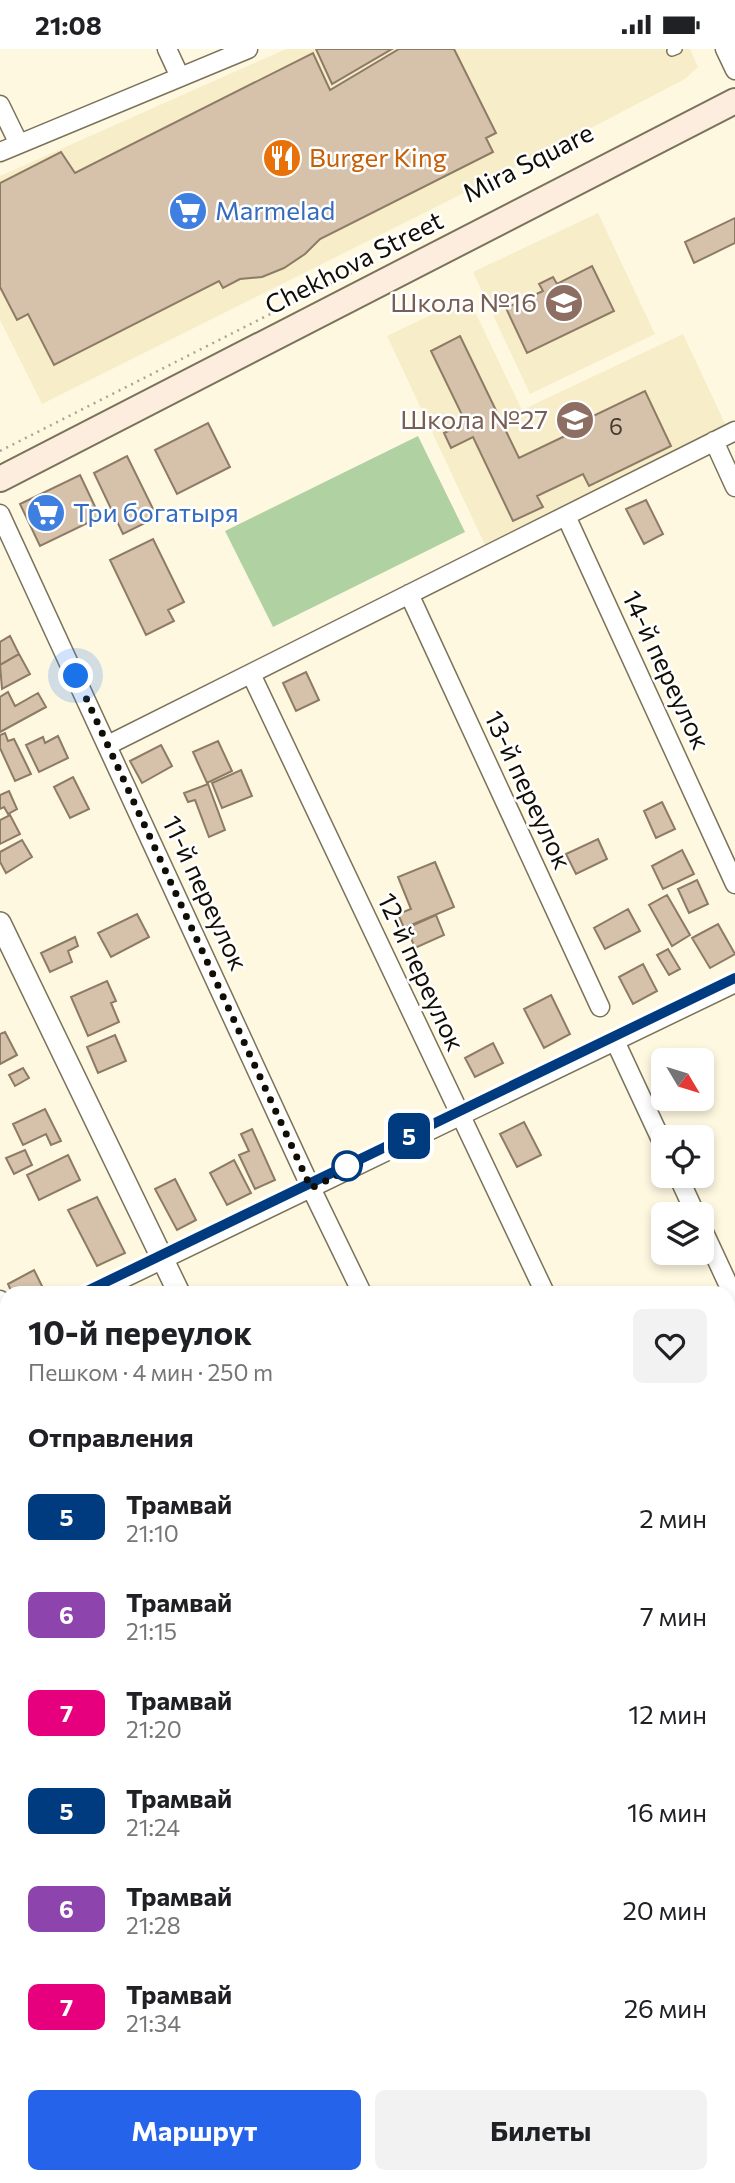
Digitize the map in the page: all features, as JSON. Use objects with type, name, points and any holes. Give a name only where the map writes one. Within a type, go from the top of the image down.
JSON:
[{"type":"main road","name":"Chekhova Street","points":[[0,479],[735,101]]},
{"type":"street","points":[[167,49],[180,77]]},
{"type":"street","points":[[0,152],[248,49]]},
{"type":"street","points":[[725,49],[735,70]]},
{"type":"street","points":[[0,105],[19,144]]},
{"type":"street","points":[[108,745],[735,431]]},
{"type":"street","points":[[714,442],[735,487]]},
{"type":"street","name":"11-й переулок","points":[[0,514],[359,1286]]},
{"type":"street","name":"14-й переулок","points":[[566,516],[735,884]]},
{"type":"street","name":"13-й переулок","points":[[409,594],[600,1007]]},
{"type":"street","name":"12-й переулок","points":[[251,674],[542,1286]]},
{"type":"street","points":[[0,923],[176,1286]]},
{"type":"street","points":[[108,1286],[735,983]]},
{"type":"street","points":[[615,1041],[654,1125]]},
{"type":"street","points":[[714,1253],[729,1286]]},
{"type":"path","points":[[0,451],[368,265]]},
{"type":"shaded area","name":"Marmelad","points":[[286,49],[690,49],[698,67],[685,79],[522,164],[42,404],[0,320],[0,176]]},
{"type":"shaded area","name":"Школа №16","points":[[598,213],[655,334],[530,394],[473,272]]},
{"type":"shaded area","name":"Школа №27","points":[[468,297],[522,410],[683,334],[728,430],[485,545],[387,336]]},
{"type":"green space","points":[[418,436],[465,532],[273,627],[225,531]]},
{"type":"building","points":[[316,49],[392,49],[332,84]]},
{"type":"building","name":"Marmelad","points":[[399,49],[454,49],[496,133],[486,138],[493,152],[320,239],[305,254],[284,268],[262,277],[240,279],[223,288],[219,281],[54,365],[28,314],[17,320],[0,287],[0,183],[61,152],[75,173],[313,53],[330,90]]},
{"type":"building","points":[[735,218],[735,243],[694,263],[685,242]]},
{"type":"building","points":[[592,266],[614,311],[527,353],[506,308],[543,291],[539,284],[553,277],[557,284]]},
{"type":"building","points":[[460,336],[519,458],[565,436],[562,431],[645,391],[671,446],[589,486],[583,474],[537,496],[543,507],[513,521],[473,437],[451,448],[444,433],[466,423],[431,351]]},
{"type":"building","points":[[208,423],[230,467],[177,494],[155,450]]},
{"type":"building","points":[[127,456],[157,517],[123,534],[94,473]]},
{"type":"building","points":[[80,475],[100,517],[40,546],[20,504]]},
{"type":"building","points":[[646,500],[663,534],[644,544],[626,509]]},
{"type":"building","points":[[153,539],[184,602],[168,610],[174,621],[146,635],[110,560]]},
{"type":"building","points":[[10,636],[19,654],[0,665],[0,642]]},
{"type":"building","points":[[19,654],[30,674],[2,689],[0,665]]},
{"type":"building","points":[[306,672],[319,700],[296,711],[283,683]]},
{"type":"building","points":[[8,692],[15,706],[38,693],[46,707],[0,732],[0,697]]},
{"type":"building","points":[[5,733],[8,741],[14,739],[31,774],[15,781],[0,748],[0,735]]},
{"type":"building","points":[[58,736],[68,758],[39,772],[26,745],[43,737],[45,743]]},
{"type":"building","points":[[218,741],[232,771],[207,783],[193,752]]},
{"type":"building","points":[[161,745],[172,766],[142,783],[130,761]]},
{"type":"building","points":[[241,770],[252,796],[222,808],[212,783]]},
{"type":"building","points":[[73,777],[89,809],[70,818],[54,787]]},
{"type":"building","points":[[208,784],[225,830],[209,837],[195,800],[188,802],[184,793]]},
{"type":"building","points":[[9,791],[17,809],[8,814],[4,807],[0,809],[0,795]]},
{"type":"building","points":[[662,802],[675,829],[656,838],[644,811]]},
{"type":"building","points":[[10,815],[20,834],[0,844],[0,820]]},
{"type":"building","points":[[598,839],[607,859],[576,874],[566,854]]},
{"type":"building","points":[[22,840],[32,857],[6,873],[0,862],[0,852]]},
{"type":"building","points":[[682,850],[694,874],[663,889],[652,866]]},
{"type":"building","points":[[435,862],[454,907],[404,928],[398,914],[411,909],[398,877]]},
{"type":"building","points":[[697,880],[708,904],[689,913],[678,889]]},
{"type":"building","points":[[667,895],[690,935],[672,946],[649,905]]},
{"type":"building","points":[[628,909],[640,931],[605,949],[594,928]]},
{"type":"building","points":[[137,914],[149,937],[111,957],[98,933]]},
{"type":"building","points":[[436,915],[444,935],[415,948],[407,928]]},
{"type":"building","points":[[718,924],[735,954],[710,968],[692,938]]},
{"type":"building","points":[[75,937],[78,946],[68,951],[72,962],[50,972],[41,953]]},
{"type":"building","points":[[668,949],[680,969],[669,975],[657,955]]},
{"type":"building","points":[[643,964],[657,991],[633,1004],[619,977]]},
{"type":"building","points":[[107,981],[116,1001],[111,1003],[119,1022],[88,1036],[71,997]]},
{"type":"building","points":[[551,995],[570,1034],[544,1048],[524,1009]]},
{"type":"building","points":[[5,1032],[17,1055],[0,1064],[0,1034]]},
{"type":"building","points":[[115,1035],[126,1061],[98,1073],[87,1047]]},
{"type":"building","points":[[493,1043],[503,1063],[475,1077],[465,1058]]},
{"type":"building","points":[[23,1068],[29,1078],[15,1086],[9,1075]]},
{"type":"building","points":[[45,1109],[61,1141],[51,1145],[46,1134],[23,1145],[13,1124]]},
{"type":"building","points":[[524,1122],[541,1155],[517,1167],[500,1134]]},
{"type":"building","points":[[252,1129],[275,1180],[255,1189],[239,1155],[249,1151],[241,1134]]},
{"type":"building","points":[[25,1150],[32,1165],[14,1174],[6,1158]]},
{"type":"building","points":[[68,1155],[80,1180],[39,1200],[27,1175]]},
{"type":"building","points":[[234,1160],[251,1193],[227,1205],[210,1173]]},
{"type":"building","points":[[175,1179],[196,1220],[177,1230],[155,1189]]},
{"type":"building","points":[[97,1197],[125,1253],[97,1266],[68,1210]]},
{"type":"building","points":[[34,1270],[42,1286],[9,1286],[8,1284]]},
{"type":"tram line","points":[[97,1286],[735,978]]},
{"type":"tram line","name":"5","points":[[97,1286],[735,978]]},
{"type":"place","name":"Burger King","points":[[282,158]]},
{"type":"place","name":"Marmelad","points":[[188,211]]},
{"type":"place","name":"Школа №16","points":[[564,303]]},
{"type":"place","name":"Школа №27","points":[[575,420]]},
{"type":"place","name":"Три богатыря","points":[[46,513]]},
{"type":"route","points":[[76,676],[311,1188],[361,1164],[347,1166]]}]
